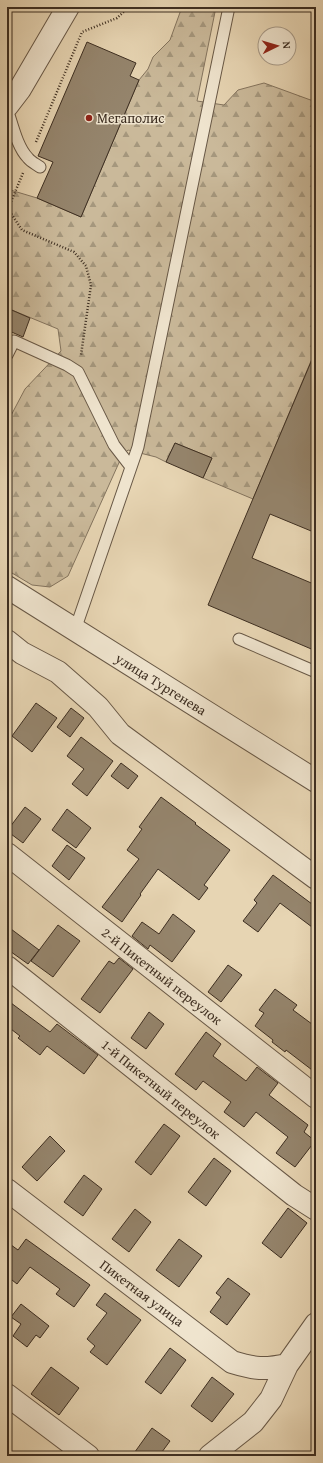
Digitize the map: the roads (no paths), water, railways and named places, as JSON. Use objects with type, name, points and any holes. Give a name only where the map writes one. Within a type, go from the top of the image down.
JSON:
[{"type":"street","points":[[7,108],[20,89],[68,7]]},
{"type":"street","name":"улица Тургенева","points":[[7,587],[313,776]]},
{"type":"street","points":[[7,642],[22,653],[58,672],[98,706],[120,734],[316,878]]},
{"type":"street","name":"2-й Пикетный переулок","points":[[7,854],[316,1097]]},
{"type":"street","name":"1-й Пикетный переулок","points":[[7,967],[294,1195],[316,1209]]},
{"type":"street","name":"Пикетная улица","points":[[7,1190],[232,1362],[251,1368],[270,1369],[287,1365]]},
{"type":"street","points":[[210,1456],[253,1422],[271,1399],[287,1365],[316,1324]]},
{"type":"street","points":[[7,1395],[88,1456]]},
{"type":"lane","points":[[75,630],[138,447],[228,7]]},
{"type":"lane","points":[[7,108],[19,144],[29,159],[40,167]]},
{"type":"lane","points":[[7,355],[14,341],[67,365],[78,372],[114,445],[131,467]]},
{"type":"lane","points":[[239,639],[316,672]]},
{"type":"place","name":"Мегаполис","points":[[89,118]]}]
